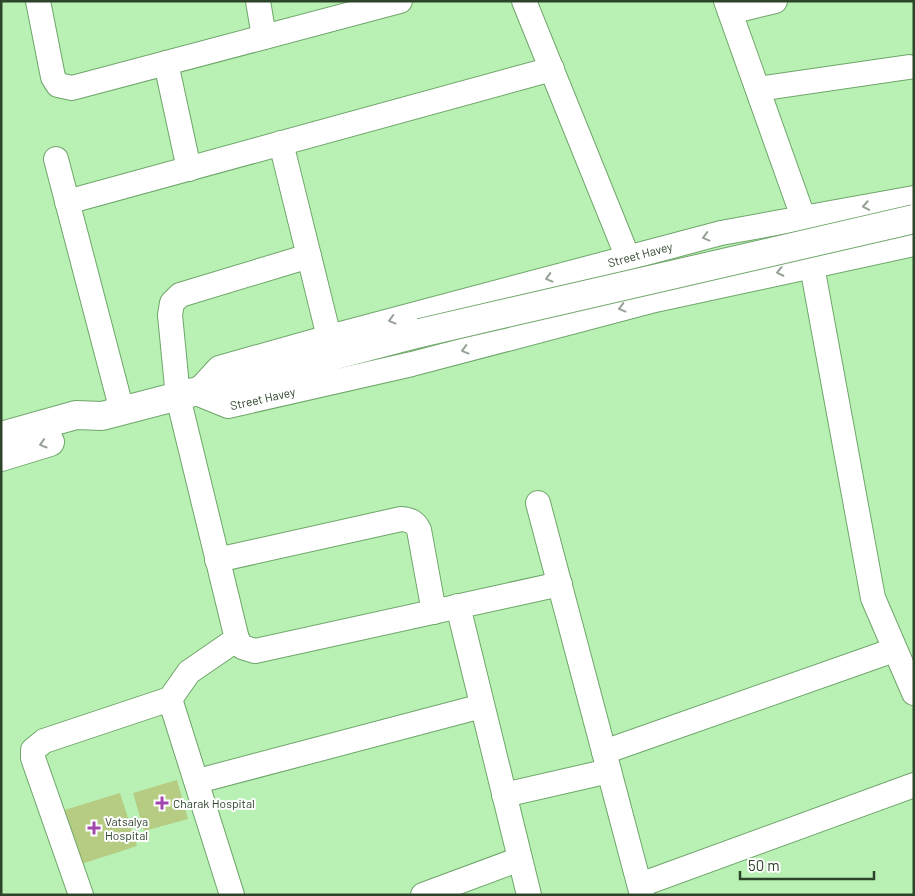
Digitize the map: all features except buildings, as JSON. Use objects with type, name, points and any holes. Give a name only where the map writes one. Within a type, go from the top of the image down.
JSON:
[{"type":"main road","points":[[1,436],[76,415],[112,414],[420,334],[914,219]]},
{"type":"main road","points":[[1,456],[82,432],[112,414]]},
{"type":"street","points":[[38,1],[53,77],[58,84],[65,88],[72,88],[400,1]]},
{"type":"street","points":[[258,1],[264,37]]},
{"type":"street","points":[[524,1],[628,258]]},
{"type":"street","points":[[775,1],[728,7],[803,218],[810,266],[873,598],[914,693]]},
{"type":"street","points":[[166,63],[189,169]]},
{"type":"street","points":[[758,89],[909,67]]},
{"type":"street","points":[[67,202],[552,69]]},
{"type":"street","points":[[281,143],[329,337]]},
{"type":"street","points":[[56,159],[67,202],[112,414]]},
{"type":"street","name":"Street Havey","points":[[187,395],[218,368],[329,337],[720,233],[914,198]]},
{"type":"street","name":"Street Havey","points":[[187,395],[228,406],[412,364],[655,300],[914,244]]},
{"type":"street","points":[[309,256],[180,295],[172,303],[170,314],[217,560],[237,639],[242,647],[255,651],[560,584]]},
{"type":"street","points":[[538,503],[641,890],[914,785]]},
{"type":"street","points":[[217,560],[402,519],[410,520],[416,524],[419,530],[434,612]]},
{"type":"street","points":[[458,606],[529,895]]},
{"type":"street","points":[[81,895],[33,758],[33,750],[44,741],[170,699],[189,672],[237,639]]},
{"type":"street","points":[[504,795],[607,762],[894,650]]},
{"type":"street","points":[[170,699],[198,781],[232,895]]},
{"type":"street","points":[[198,781],[482,706]]},
{"type":"street","points":[[423,895],[520,859]]},
{"type":"place","name":"Charak Hospital","points":[[162,803]]},
{"type":"place","name":"Vatsalya Hospital","points":[[94,828]]}]
